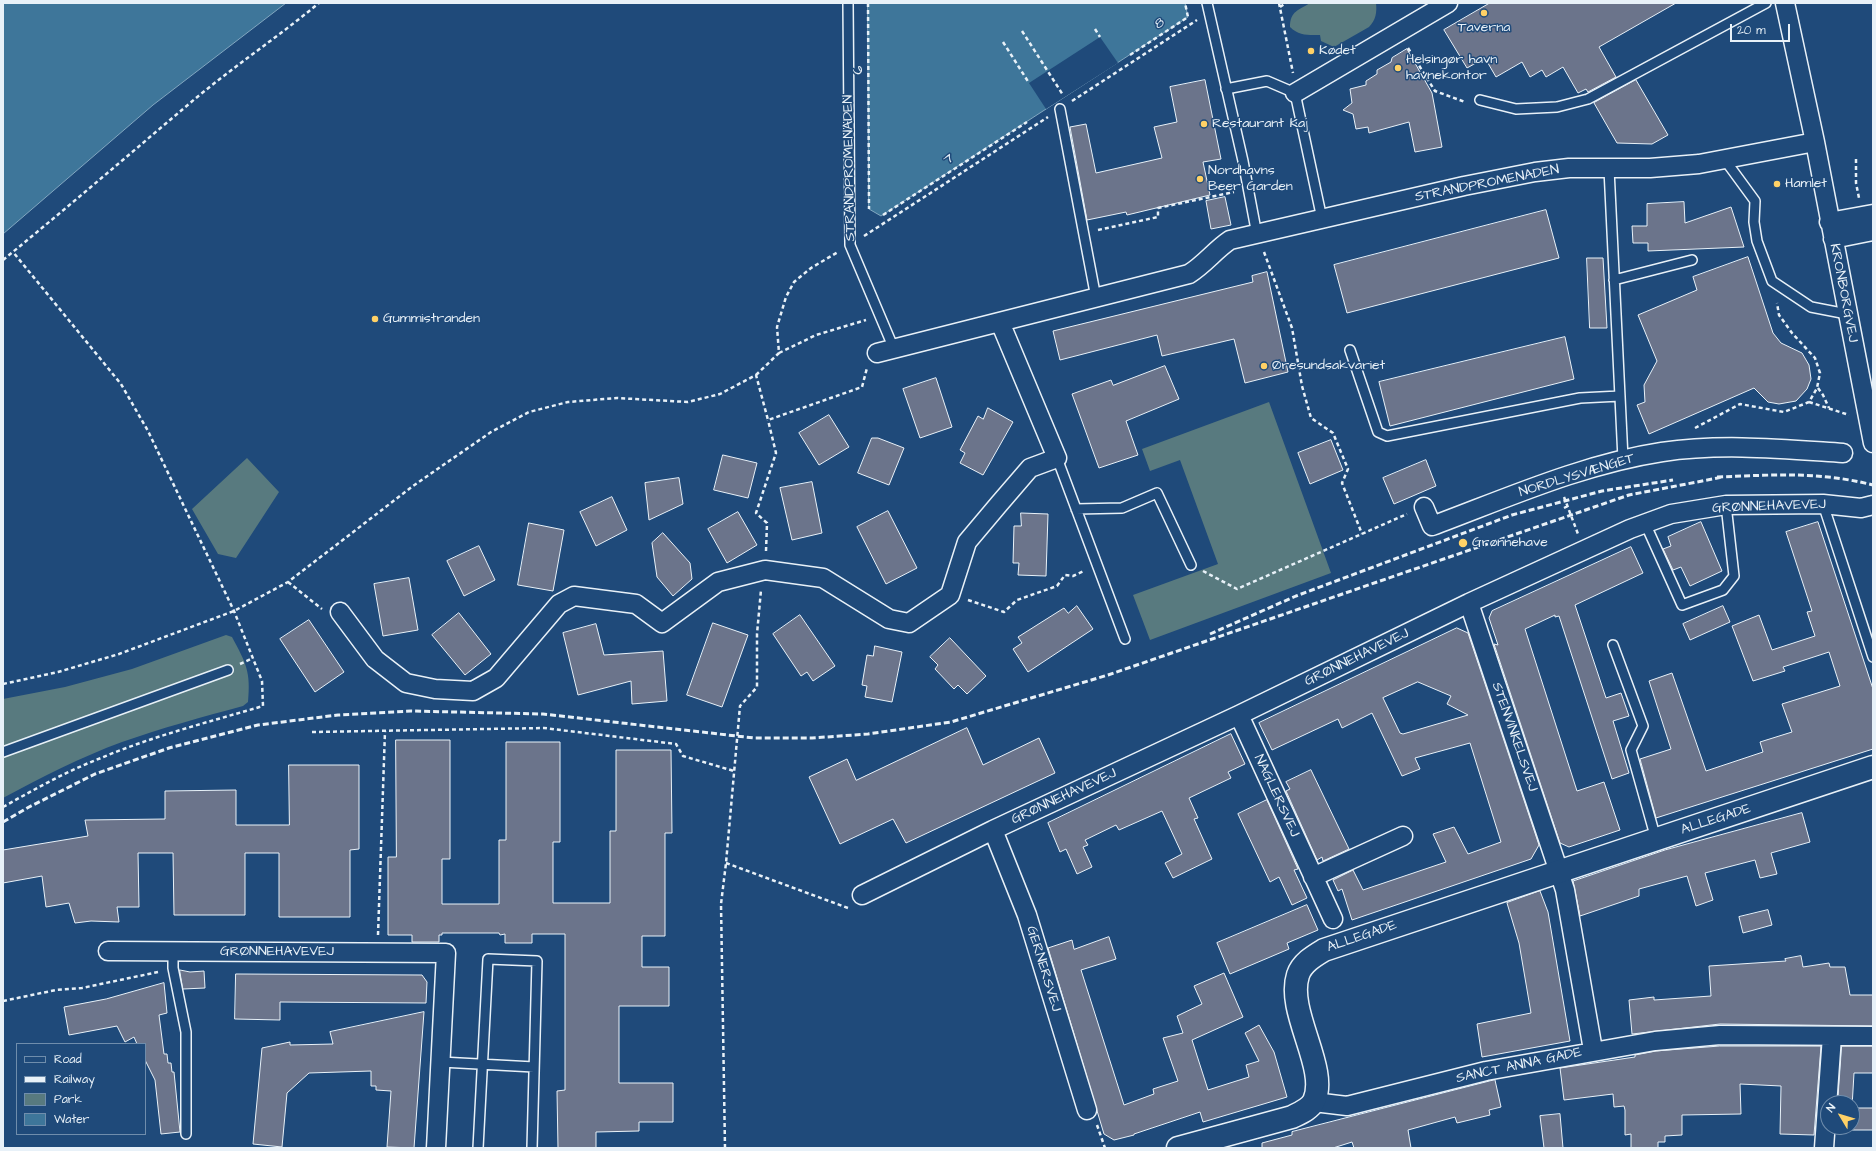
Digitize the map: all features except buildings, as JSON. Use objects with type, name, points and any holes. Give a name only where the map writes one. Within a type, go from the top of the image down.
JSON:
[{"type":"main road","name":"ALLEGADE","points":[[1314,1102],[1318,1083],[1295,993],[1298,974],[1308,960],[1324,950],[1873,767]]},
{"type":"main road","points":[[1178,1148],[1292,1117],[1305,1111],[1314,1102]]},
{"type":"street","points":[[1295,93],[1448,3]]},
{"type":"street","name":"KRONBORGVEJ","points":[[1785,3],[1814,142],[1847,314],[1871,418],[1873,444]]},
{"type":"street","name":"STRANDPROMENADEN","points":[[886,351],[1189,274],[1204,264],[1218,248],[1230,240],[1464,186],[1535,172],[1569,168],[1609,169],[1692,165],[1725,160],[1814,142]]},
{"type":"street","points":[[1831,231],[1868,215]]},
{"type":"street","points":[[1831,231],[1873,232]]},
{"type":"street","points":[[340,612],[375,658],[406,683],[436,689],[473,691],[496,678],[559,604],[574,596],[636,604],[662,623],[718,582],[765,570],[822,578],[889,619],[909,623],[950,595],[968,542],[1030,468],[1057,458],[1000,322]]},
{"type":"street","name":"NORDLYSVÆNGET","points":[[1424,507],[1432,526],[1558,480],[1623,459],[1664,452],[1744,447],[1844,453]]},
{"type":"street","name":"GRØNNEHAVEVEJ","points":[[862,895],[993,830],[1239,715],[1469,603],[1645,523],[1671,514],[1726,505],[1823,504],[1861,508],[1873,505]]},
{"type":"street","name":"STENVINKELSVEJ","points":[[1469,603],[1559,871]]},
{"type":"street","name":"NAGLERSVEJ","points":[[1239,715],[1333,919]]},
{"type":"street","name":"GERNERSVEJ","points":[[993,830],[1027,915],[1087,1110]]},
{"type":"street","points":[[1313,877],[1403,836]]},
{"type":"street","points":[[1559,871],[1565,890],[1593,1050]]},
{"type":"street","name":"GRØNNEHAVEVEJ","points":[[108,951],[172,960],[377,953],[446,953],[441,1062]]},
{"type":"street","name":"SANCT ANNA GADE","points":[[1314,1102],[1347,1106],[1486,1071],[1593,1050],[1655,1041],[1720,1035],[1873,1036]]},
{"type":"street","points":[[1824,1148],[1832,1036]]},
{"type":"street","points":[[436,1148],[441,1062]]},
{"type":"lane","name":"STRANDPROMENADEN","points":[[848,3],[850,245],[880,316],[886,351]]},
{"type":"lane","points":[[1483,100],[1516,109],[1557,107],[1588,99],[1766,3]]},
{"type":"lane","points":[[1208,8],[1257,235]]},
{"type":"lane","points":[[1226,89],[1267,81],[1295,93],[1322,219]]},
{"type":"lane","points":[[1060,109],[1096,298]]},
{"type":"lane","points":[[1725,160],[1755,201],[1754,222],[1757,241],[1772,281],[1811,307],[1847,314]]},
{"type":"lane","points":[[1609,169],[1623,459]]},
{"type":"lane","points":[[1614,280],[1692,260]]},
{"type":"lane","points":[[1350,350],[1378,432],[1387,436],[1580,398],[1620,396]]},
{"type":"lane","points":[[1057,458],[1125,639]]},
{"type":"lane","points":[[1076,510],[1122,508],[1156,493],[1191,565]]},
{"type":"lane","points":[[1823,504],[1873,657]]},
{"type":"lane","points":[[1645,523],[1682,605],[1723,590],[1734,576],[1726,505]]},
{"type":"lane","points":[[1613,646],[1643,726],[1631,750],[1656,839]]},
{"type":"lane","points":[[3,752],[228,670]]},
{"type":"lane","points":[[478,1148],[488,959],[537,961],[532,1148]]},
{"type":"lane","points":[[172,960],[186,1032],[186,1134]]},
{"type":"lane","points":[[441,1062],[534,1067]]},
{"type":"path","points":[[3,260],[87,189],[144,144],[197,97],[319,3]]},
{"type":"path","name":"6","points":[[868,3],[869,209]]},
{"type":"path","name":"8","points":[[1130,55],[1188,17],[1185,3]]},
{"type":"path","points":[[1286,3],[1280,5],[1292,68],[1295,93]]},
{"type":"path","points":[[779,353],[777,327],[786,297],[794,282],[811,268],[850,245],[1060,109],[1208,8]]},
{"type":"path","points":[[1095,29],[1100,37]]},
{"type":"path","points":[[1022,31],[1065,97]]},
{"type":"path","points":[[1398,32],[1435,91],[1476,106],[1483,100]]},
{"type":"path","points":[[1003,42],[1029,83]]},
{"type":"path","name":"7","points":[[883,215],[1027,122]]},
{"type":"path","points":[[1856,159],[1856,183],[1868,215]]},
{"type":"path","points":[[1084,233],[1158,217],[1158,208],[1248,189]]},
{"type":"path","points":[[1257,235],[1273,272],[1292,328],[1302,386],[1311,418],[1333,433],[1348,469],[1342,483],[1344,492],[1362,534]]},
{"type":"path","points":[[3,807],[42,785],[101,758],[173,732],[263,706],[262,681],[234,611],[148,431],[121,384],[13,252]]},
{"type":"path","points":[[1688,432],[1740,404],[1784,412],[1809,402],[1817,388],[1820,373],[1815,358],[1779,316],[1772,281]]},
{"type":"path","points":[[3,684],[58,672],[119,654],[234,611],[288,582],[420,481],[491,432],[529,412],[568,402],[617,398],[688,402],[720,394],[756,375],[779,353],[816,335],[880,316]]},
{"type":"path","points":[[768,420],[862,387],[869,363],[886,351]]},
{"type":"path","points":[[726,1148],[720,904],[726,863],[740,706],[758,687],[759,608],[765,570],[767,523],[756,513],[776,453],[756,375]]},
{"type":"path","points":[[1817,388],[1823,395],[1829,409]]},
{"type":"path","points":[[1809,402],[1829,409],[1871,418]]},
{"type":"path","points":[[1558,480],[1584,550]]},
{"type":"path","points":[[1564,508],[1568,506]]},
{"type":"path","points":[[1191,565],[1238,589],[1424,507]]},
{"type":"path","points":[[950,595],[1004,612],[1017,600],[1057,586],[1065,574],[1073,576],[1097,564]]},
{"type":"path","points":[[288,582],[319,608],[340,612]]},
{"type":"path","points":[[312,732],[385,732],[544,728],[676,744],[683,756],[734,771]]},
{"type":"path","points":[[377,953],[385,732]]},
{"type":"path","points":[[726,863],[857,912],[862,895]]},
{"type":"path","points":[[3,1001],[56,990],[82,988],[172,960]]},
{"type":"path","points":[[1087,1110],[1094,1117],[1105,1148]]},
{"type":"green space","points":[[1310,3],[1376,3],[1375,19],[1369,27],[1334,47],[1321,41],[1320,35],[1300,33],[1290,27],[1293,14]]},
{"type":"green space","points":[[1269,402],[1331,573],[1150,640],[1133,595],[1218,564],[1180,460],[1150,471],[1142,449]]},
{"type":"green space","points":[[247,458],[279,492],[236,558],[218,554],[192,509]]},
{"type":"green space","points":[[226,635],[232,637],[244,661],[248,675],[248,702],[243,706],[167,727],[107,748],[32,782],[3,798],[3,699],[65,687],[132,669]]},
{"type":"water","points":[[3,3],[286,3],[153,105],[3,234]]},
{"type":"water","points":[[868,3],[1185,3],[1188,17],[881,216],[869,209]]},
{"type":"pier","points":[[1100,37],[1118,63],[1046,109],[1029,83]]},
{"type":"railway","points":[[1717,477],[1795,475],[1833,478],[1873,485]]},
{"type":"railway","points":[[3,822],[29,807],[95,774],[169,748],[258,725],[338,715],[411,711],[543,714],[754,738],[812,738],[868,734],[951,722],[1108,675],[1629,495],[1723,477]]},
{"type":"railway","points":[[1210,634],[1296,596],[1512,515],[1602,491],[1673,480]]},
{"type":"place","name":"Taverna","points":[[1484,13]]},
{"type":"place","name":"Kødet","points":[[1311,51]]},
{"type":"place","name":"Helsingør havn havnekontor","points":[[1398,68]]},
{"type":"place","name":"Restaurant Kaj","points":[[1204,124]]},
{"type":"place","name":"Nordhavns Beer Garden","points":[[1200,179]]},
{"type":"place","name":"Hamlet","points":[[1777,184]]},
{"type":"place","name":"Gummistranden","points":[[375,319]]},
{"type":"place","name":"Øresundsakvariet","points":[[1264,366]]},
{"type":"place","name":"Grønnehave","points":[[1463,543]]}]
